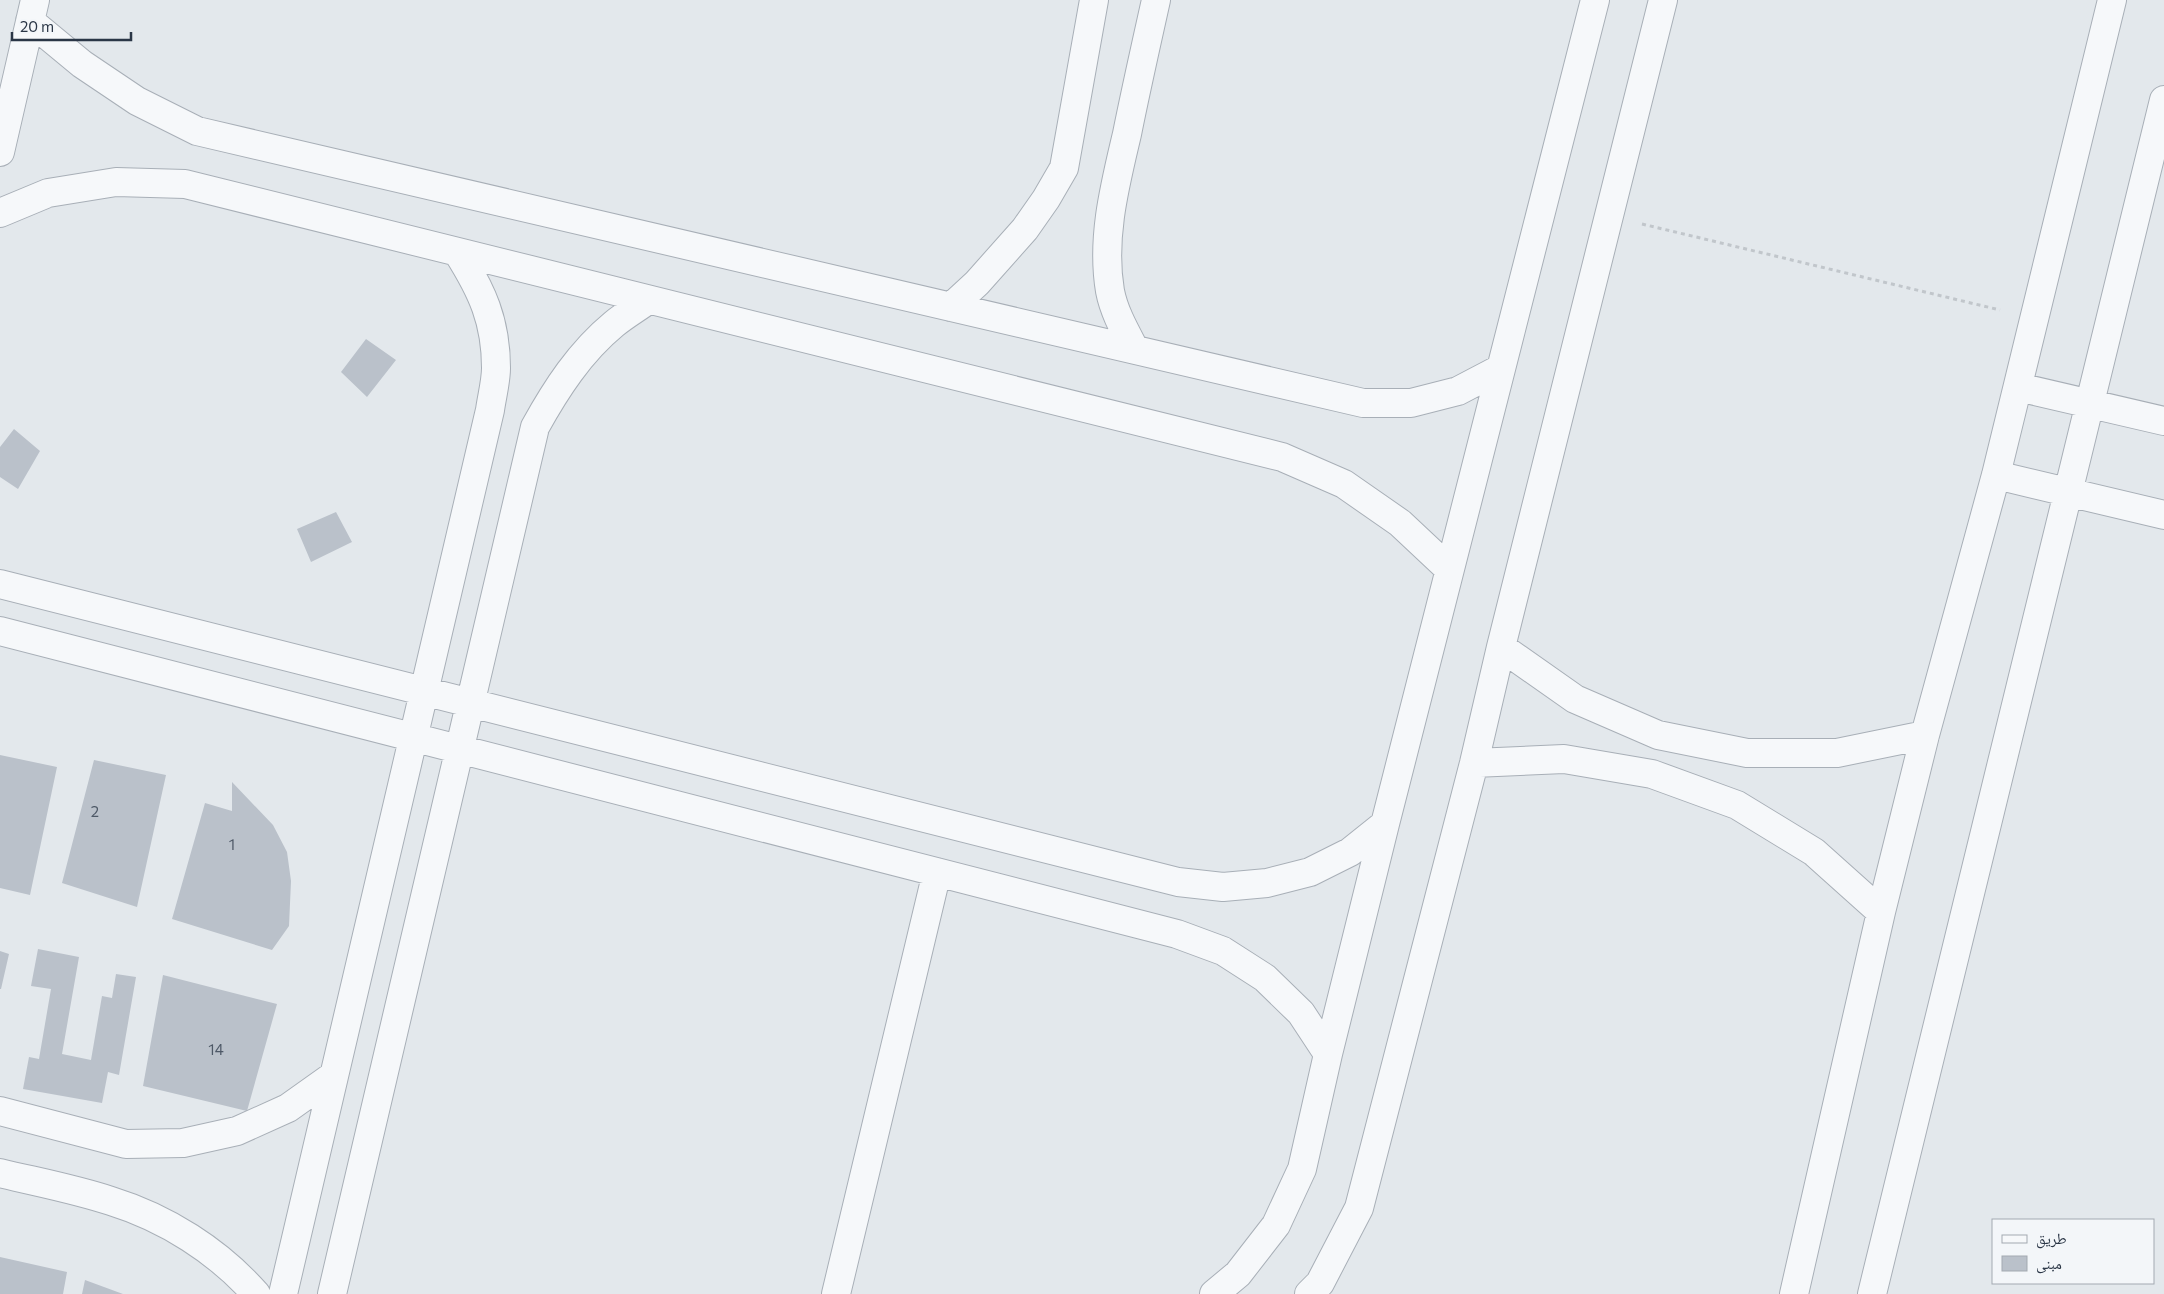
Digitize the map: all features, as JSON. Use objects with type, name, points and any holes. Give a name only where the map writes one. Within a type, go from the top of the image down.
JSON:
[{"type":"street","points":[[951,306],[977,283],[1025,229],[1046,199],[1064,168],[1094,0]]},
{"type":"street","points":[[1135,350],[1120,323],[1111,292],[1107,262],[1108,231],[1113,195],[1156,0]]},
{"type":"street","points":[[1214,1294],[1238,1274],[1276,1225],[1302,1169],[1328,1054],[1385,824],[1595,0]]},
{"type":"street","points":[[1309,1294],[1320,1283],[1359,1208],[1474,763],[1501,647],[1663,0]]},
{"type":"street","points":[[1794,1294],[1881,912],[1925,735],[1996,475],[2112,0]]},
{"type":"street","points":[[32,10],[82,64],[137,101],[197,131],[1363,403],[1411,402],[1458,391],[1500,368]]},
{"type":"street","points":[[0,152],[32,10]]},
{"type":"street","points":[[1872,1294],[2164,100]]},
{"type":"street","points":[[0,213],[48,193],[116,182],[184,184],[1282,458],[1344,484],[1400,522],[1449,570]]},
{"type":"street","points":[[283,1294],[490,410],[496,369],[493,327],[480,288],[458,253]]},
{"type":"street","points":[[332,1294],[535,427],[556,389],[582,355],[613,325],[648,300]]},
{"type":"street","points":[[2018,387],[2164,421]]},
{"type":"street","points":[[1996,475],[2164,516]]},
{"type":"street","points":[[0,584],[1178,882],[1223,887],[1267,883],[1310,872],[1350,852],[1385,824]]},
{"type":"street","points":[[0,631],[1177,934],[1223,951],[1265,978],[1301,1012],[1328,1054]]},
{"type":"street","points":[[1501,647],[1575,699],[1658,735],[1747,753],[1837,753],[1925,735]]},
{"type":"street","points":[[1474,763],[1564,760],[1652,774],[1695,789],[1737,805],[1814,852],[1881,912]]},
{"type":"street","points":[[836,1294],[937,872]]},
{"type":"street","points":[[0,1111],[126,1144],[183,1143],[246,1128],[288,1108],[333,1076]]},
{"type":"street","points":[[0,1173],[111,1201],[159,1220],[203,1246],[243,1279],[256,1294]]},
{"type":"path","points":[[1609,216],[2035,318]]},
{"type":"building","points":[[366,339],[396,360],[367,397],[341,372]]},
{"type":"building","points":[[14,429],[40,451],[18,489],[0,477],[0,447]]},
{"type":"building","points":[[336,512],[352,542],[311,562],[297,529]]},
{"type":"building","points":[[0,755],[57,767],[30,895],[0,888]]},
{"type":"building","points":[[94,760],[166,775],[137,907],[62,883]]},
{"type":"building","points":[[232,782],[273,825],[287,852],[291,881],[289,926],[272,950],[172,919],[205,803],[232,811]]},
{"type":"building","points":[[38,949],[79,957],[62,1054],[91,1060],[102,996],[112,998],[116,974],[136,977],[119,1075],[108,1072],[102,1103],[23,1089],[29,1057],[39,1059],[51,989],[31,986]]},
{"type":"building","points":[[0,951],[9,954],[1,989],[0,989]]},
{"type":"building","points":[[163,975],[277,1004],[247,1111],[143,1086]]},
{"type":"building","points":[[0,1257],[67,1272],[63,1294],[0,1294]]},
{"type":"building","points":[[85,1280],[123,1294],[82,1294]]}]
